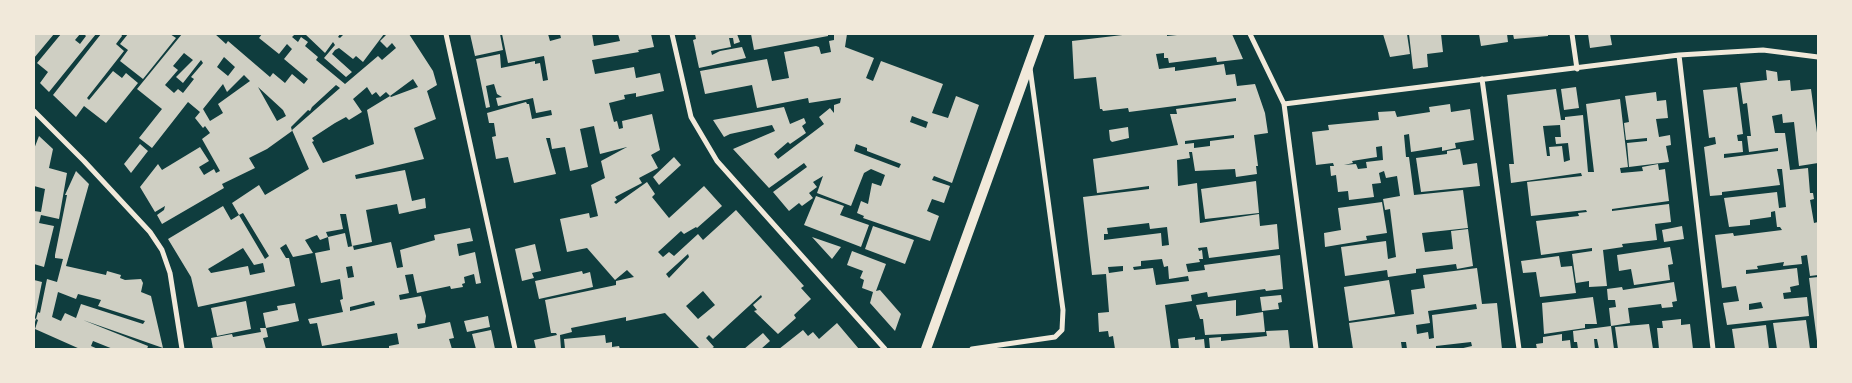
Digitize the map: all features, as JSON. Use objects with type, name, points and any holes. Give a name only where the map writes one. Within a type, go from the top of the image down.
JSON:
[{"type":"main road","points":[[926,349],[1040,34]]},
{"type":"street","points":[[446,34],[515,349]]},
{"type":"street","points":[[672,34],[691,116],[717,161],[885,349]]},
{"type":"street","points":[[1250,34],[1284,104],[1316,349]]},
{"type":"street","points":[[1572,34],[1577,69]]},
{"type":"street","points":[[1284,104],[1679,55],[1762,50],[1818,57]]},
{"type":"street","points":[[1679,55],[1713,349]]},
{"type":"street","points":[[972,349],[1055,337],[1062,330],[1063,310],[1030,62]]},
{"type":"street","points":[[1482,79],[1519,349]]},
{"type":"street","points":[[34,111],[84,161],[150,232],[158,244],[170,272],[182,349]]},
{"type":"building","points":[[34,34],[54,34],[34,58]]},
{"type":"building","points":[[61,34],[80,34],[75,40],[80,44],[86,36],[84,34],[96,34],[49,92],[40,83],[48,72],[37,63]]},
{"type":"building","points":[[101,34],[121,34],[122,36],[116,44],[124,51],[87,98],[89,100],[113,71],[122,78],[126,73],[138,83],[106,123],[84,106],[76,117],[53,95]]},
{"type":"building","points":[[128,34],[170,34],[176,38],[143,79],[120,61],[128,50],[120,44]]},
{"type":"building","points":[[182,34],[215,34],[226,44],[228,41],[270,77],[273,73],[285,83],[292,74],[304,84],[308,79],[284,59],[292,49],[287,44],[279,54],[259,38],[262,34],[295,34],[292,37],[298,42],[301,37],[308,42],[305,46],[318,57],[316,60],[345,84],[378,56],[382,60],[396,48],[392,43],[387,48],[380,41],[386,35],[384,34],[409,34],[433,71],[437,85],[427,91],[436,119],[414,128],[424,159],[355,175],[356,179],[405,170],[412,201],[425,198],[426,208],[399,214],[397,204],[366,210],[372,242],[352,246],[346,214],[340,214],[343,229],[326,232],[328,237],[320,240],[317,235],[305,240],[313,253],[293,257],[286,244],[280,248],[286,258],[289,258],[295,286],[198,307],[191,277],[168,239],[223,206],[231,220],[239,215],[232,203],[259,185],[265,195],[309,169],[292,130],[340,88],[336,85],[310,111],[308,110],[291,127],[292,131],[267,149],[249,158],[255,168],[222,184],[224,188],[162,224],[157,215],[164,210],[165,206],[155,212],[140,187],[158,164],[162,170],[200,147],[209,161],[199,167],[204,175],[214,169],[216,173],[220,171],[202,139],[210,133],[195,118],[200,112],[188,102],[152,148],[139,138],[162,109],[137,89]],"holes":[[[184,53],[193,60],[176,77],[183,83],[201,60],[203,63],[191,77],[194,79],[183,93],[178,89],[174,93],[165,85],[178,70],[173,66]],[[224,57],[235,67],[228,76],[217,67]],[[244,75],[250,81],[218,104],[223,113],[210,121],[203,109],[223,84],[227,92]],[[413,79],[418,87],[390,96]],[[258,87],[283,110],[286,116],[277,121]],[[367,87],[372,95],[376,92],[380,97],[386,92],[390,96],[367,110],[374,144],[323,163],[312,142],[314,141],[312,138],[346,117],[349,120],[362,112],[353,99]],[[243,213],[269,256],[265,259],[239,215]],[[243,248],[254,265],[263,263],[265,272],[250,275],[248,266],[211,273],[208,269]]]},
{"type":"building","points":[[305,34],[340,34],[338,37],[340,38],[344,34],[384,34],[363,62],[356,56],[353,59],[339,48],[335,50],[332,54],[352,72],[346,77],[324,58],[335,45],[333,42],[325,53]]},
{"type":"building","points":[[470,34],[500,34],[503,50],[475,56]]},
{"type":"building","points":[[502,34],[548,34],[550,41],[561,38],[560,34],[592,34],[594,46],[620,41],[618,34],[651,34],[654,47],[638,50],[639,52],[592,60],[595,74],[634,67],[636,78],[660,73],[664,91],[636,97],[636,93],[624,95],[625,99],[609,103],[614,122],[617,121],[619,129],[623,128],[622,121],[652,114],[660,150],[651,155],[658,168],[639,178],[642,183],[615,197],[617,200],[614,202],[616,204],[647,182],[655,194],[652,197],[669,218],[704,186],[722,206],[697,228],[684,234],[681,231],[658,252],[663,257],[669,252],[674,256],[698,234],[703,240],[736,210],[804,286],[801,288],[811,299],[794,315],[796,318],[778,334],[754,311],[757,310],[753,305],[762,297],[761,295],[713,339],[709,335],[706,338],[714,347],[711,349],[700,349],[665,313],[626,321],[626,317],[571,328],[572,332],[560,335],[561,349],[536,349],[534,340],[557,335],[556,333],[551,333],[545,300],[616,285],[616,281],[634,277],[627,270],[615,280],[587,248],[567,252],[560,219],[589,213],[590,218],[598,216],[591,185],[605,178],[601,161],[627,147],[600,154],[594,126],[580,129],[588,167],[570,171],[565,147],[552,149],[550,138],[546,138],[556,174],[514,183],[508,157],[496,159],[492,137],[496,136],[494,123],[489,123],[487,113],[526,102],[529,104],[532,119],[552,115],[551,110],[536,113],[533,98],[498,106],[496,98],[502,97],[497,94],[494,84],[486,86],[490,107],[486,108],[476,59],[500,54],[501,68],[535,61],[535,64],[540,63],[543,81],[548,80],[544,56],[508,63]],"holes":[[[688,254],[689,257],[669,278],[666,274]],[[703,291],[715,305],[698,319],[686,306]]]},
{"type":"building","points":[[695,34],[737,34],[740,42],[734,44],[733,38],[729,38],[731,47],[711,51],[712,55],[720,51],[742,47],[746,58],[699,68],[693,40],[696,39]]},
{"type":"building","points":[[751,34],[828,34],[828,36],[754,50]]},
{"type":"building","points":[[834,34],[847,34],[845,47],[874,58],[866,78],[873,81],[881,61],[943,84],[932,113],[948,118],[956,96],[979,105],[952,183],[934,176],[932,180],[950,186],[944,203],[932,199],[927,211],[939,216],[930,241],[863,218],[864,216],[857,213],[861,201],[868,204],[872,183],[881,186],[885,175],[871,169],[864,173],[851,206],[817,193],[823,176],[813,182],[817,187],[809,193],[813,198],[802,206],[799,203],[789,211],[773,192],[807,167],[804,163],[769,188],[733,149],[775,131],[772,125],[724,137],[713,120],[784,107],[790,124],[804,118],[806,123],[802,126],[806,133],[790,144],[788,142],[774,154],[778,159],[824,124],[819,117],[830,108],[834,113],[834,105],[840,103],[841,98],[809,103],[808,98],[757,108],[752,85],[705,94],[700,71],[767,59],[772,81],[789,78],[784,52],[816,46],[819,47],[821,54],[831,52],[829,41],[834,40]],"holes":[[[912,116],[928,122],[926,128],[910,122]],[[856,144],[867,148],[867,151],[901,164],[899,168],[854,151]]]},
{"type":"building","points":[[1131,34],[1167,34],[1167,36],[1232,34],[1243,59],[1217,62],[1216,57],[1169,63],[1168,58],[1164,58],[1164,53],[1156,54],[1159,69],[1175,67],[1175,71],[1224,64],[1226,75],[1235,74],[1237,86],[1255,84],[1265,113],[1268,133],[1254,135],[1258,166],[1256,166],[1257,174],[1236,177],[1235,169],[1195,171],[1192,152],[1189,152],[1190,158],[1177,160],[1178,186],[1197,183],[1200,223],[1259,214],[1260,226],[1277,224],[1279,249],[1209,258],[1207,247],[1198,248],[1199,251],[1202,250],[1203,259],[1199,259],[1200,262],[1186,264],[1188,272],[1205,270],[1204,265],[1280,255],[1283,289],[1266,291],[1265,289],[1208,297],[1207,292],[1191,295],[1192,301],[1165,305],[1171,349],[1115,349],[1113,336],[1109,337],[1108,331],[1099,332],[1098,313],[1109,312],[1106,274],[1092,275],[1083,197],[1149,189],[1149,186],[1097,193],[1093,159],[1178,145],[1170,114],[1177,114],[1176,109],[1236,101],[1236,98],[1129,112],[1128,108],[1103,111],[1100,109],[1096,77],[1074,79],[1072,41]],"holes":[[[1234,135],[1234,138],[1210,141],[1210,146],[1194,148],[1194,143],[1185,144],[1185,141]],[[1149,223],[1150,229],[1167,227],[1169,245],[1162,246],[1161,233],[1104,240],[1104,234],[1108,234],[1107,228]],[[1162,259],[1164,267],[1168,266],[1169,279],[1188,276],[1189,281],[1156,285],[1153,268],[1134,270],[1133,267],[1141,266],[1141,261]],[[1123,266],[1123,271],[1109,273],[1108,267]]]},
{"type":"building","points":[[1383,34],[1407,34],[1410,54],[1390,57]]},
{"type":"building","points":[[1409,34],[1441,34],[1443,52],[1427,54],[1428,67],[1413,69]]},
{"type":"building","points":[[1479,34],[1507,34],[1508,42],[1481,46]]},
{"type":"building","points":[[1513,34],[1548,34],[1548,36],[1514,39]]},
{"type":"building","points":[[1588,34],[1610,34],[1612,45],[1590,48]]},
{"type":"building","points":[[1766,70],[1777,72],[1778,81],[1790,80],[1791,91],[1811,89],[1818,140],[1818,163],[1799,166],[1794,122],[1783,123],[1782,114],[1772,116],[1775,133],[1785,133],[1790,170],[1808,168],[1810,193],[1813,193],[1814,199],[1810,200],[1814,223],[1818,222],[1818,275],[1810,276],[1807,255],[1801,256],[1802,264],[1783,266],[1784,262],[1757,266],[1758,269],[1746,270],[1746,274],[1797,268],[1799,285],[1790,287],[1791,292],[1783,293],[1784,299],[1807,297],[1809,316],[1727,325],[1723,303],[1739,301],[1736,286],[1722,288],[1715,235],[1733,233],[1734,236],[1782,230],[1780,227],[1777,227],[1775,211],[1771,212],[1771,217],[1750,220],[1750,225],[1729,227],[1724,198],[1777,192],[1779,208],[1786,207],[1782,169],[1777,169],[1780,185],[1722,192],[1722,195],[1710,196],[1704,147],[1716,144],[1715,137],[1709,138],[1703,90],[1737,87],[1743,134],[1737,135],[1738,141],[1742,141],[1743,152],[1724,154],[1724,158],[1778,151],[1778,148],[1749,152],[1747,136],[1751,136],[1747,103],[1743,104],[1740,83],[1767,80]],"holes":[[[1761,302],[1763,308],[1749,310],[1749,304]]]},
{"type":"building","points":[[1576,87],[1579,108],[1564,110],[1561,89]]},
{"type":"building","points":[[1556,89],[1561,120],[1565,120],[1565,117],[1583,115],[1588,172],[1594,172],[1586,104],[1620,99],[1628,167],[1620,168],[1621,173],[1643,171],[1642,167],[1658,164],[1659,170],[1665,169],[1669,201],[1612,209],[1612,211],[1669,204],[1671,222],[1655,224],[1657,240],[1622,244],[1623,247],[1603,250],[1607,286],[1589,287],[1589,281],[1576,283],[1572,254],[1592,251],[1592,248],[1541,255],[1536,221],[1579,216],[1578,213],[1587,212],[1586,210],[1531,216],[1527,182],[1582,176],[1581,173],[1511,183],[1509,164],[1514,164],[1507,95]],"holes":[[[1560,125],[1561,137],[1555,137],[1556,144],[1568,143],[1570,160],[1564,162],[1562,146],[1549,147],[1550,156],[1547,156],[1543,126]]]},
{"type":"building","points":[[1656,92],[1657,101],[1666,100],[1668,118],[1656,119],[1659,137],[1670,135],[1671,145],[1666,146],[1669,162],[1629,167],[1627,143],[1647,141],[1647,138],[1626,140],[1624,123],[1629,122],[1625,96]]},
{"type":"building","points":[[1450,104],[1451,112],[1470,109],[1474,140],[1455,143],[1456,148],[1442,151],[1442,147],[1411,152],[1409,134],[1404,135],[1406,157],[1409,157],[1414,195],[1463,190],[1468,228],[1422,233],[1425,252],[1453,249],[1451,231],[1468,229],[1473,266],[1457,269],[1456,264],[1416,269],[1416,273],[1388,277],[1387,270],[1345,276],[1341,247],[1386,241],[1388,259],[1396,257],[1390,209],[1385,210],[1383,199],[1400,196],[1397,176],[1386,178],[1384,171],[1379,173],[1381,183],[1372,184],[1374,197],[1349,200],[1348,191],[1338,192],[1336,175],[1331,176],[1330,166],[1334,166],[1333,163],[1316,165],[1312,132],[1329,130],[1328,125],[1379,120],[1378,112],[1395,111],[1397,117],[1430,112],[1429,107]],"holes":[[[1382,146],[1383,160],[1366,162],[1367,168],[1358,169],[1356,164],[1344,165],[1353,163],[1352,161],[1377,157],[1376,147]]]},
{"type":"building","points":[[1128,127],[1129,138],[1112,142],[1110,140],[1109,130]]},
{"type":"building","points":[[39,136],[53,149],[49,168],[67,173],[59,219],[41,215],[39,223],[54,226],[44,267],[34,264],[34,211],[41,212],[45,189],[34,186],[34,149]]},
{"type":"building","points":[[140,144],[148,151],[131,173],[124,164]]},
{"type":"building","points":[[1460,149],[1463,165],[1477,163],[1480,186],[1421,192],[1416,158],[1447,154],[1447,151]]},
{"type":"building","points":[[674,157],[681,165],[659,185],[653,177]]},
{"type":"building","points":[[76,171],[89,184],[66,266],[106,275],[107,271],[121,275],[120,278],[125,280],[141,279],[143,283],[141,292],[151,296],[163,348],[83,320],[148,346],[147,349],[113,349],[93,341],[91,346],[98,349],[80,349],[35,329],[38,320],[36,319],[38,312],[40,313],[47,279],[57,282],[63,259],[55,258],[55,255],[67,195],[65,195]],"holes":[[[58,292],[76,299],[78,294],[101,300],[98,306],[145,321],[143,324],[81,304],[76,318],[65,313],[61,321],[52,317]]]},
{"type":"building","points":[[1256,181],[1259,213],[1205,219],[1201,189]]},
{"type":"building","points":[[816,196],[844,206],[840,215],[869,225],[861,247],[804,225]]},
{"type":"building","points":[[1382,202],[1387,233],[1366,236],[1367,240],[1325,247],[1324,233],[1341,230],[1338,208]]},
{"type":"building","points":[[873,226],[914,240],[905,264],[865,249]]},
{"type":"building","points":[[1682,226],[1684,239],[1664,242],[1662,230]]},
{"type":"building","points":[[470,228],[473,241],[457,244],[459,256],[475,252],[481,283],[476,284],[474,274],[464,277],[465,283],[462,284],[463,287],[451,289],[450,286],[417,293],[413,274],[405,275],[409,293],[399,295],[400,300],[421,296],[426,316],[425,323],[417,324],[418,329],[450,322],[454,338],[449,339],[452,349],[389,349],[389,346],[399,344],[397,333],[322,346],[317,323],[310,324],[308,319],[343,312],[340,300],[343,299],[340,279],[321,283],[315,253],[330,250],[328,237],[345,233],[348,247],[353,246],[354,250],[391,242],[397,268],[403,267],[400,250],[435,240],[434,235]],"holes":[[[352,266],[354,277],[348,278],[346,267]],[[374,301],[375,305],[350,311],[350,307]]]},
{"type":"building","points":[[812,237],[841,247],[832,259]]},
{"type":"building","points":[[535,244],[541,271],[532,273],[534,278],[522,281],[515,249]]},
{"type":"building","points":[[1670,247],[1673,264],[1668,265],[1670,280],[1634,285],[1631,269],[1619,271],[1617,255]]},
{"type":"building","points":[[852,251],[886,264],[876,291],[880,290],[901,314],[895,331],[870,303],[873,292],[862,288],[864,280],[860,278],[863,271],[847,265]]},
{"type":"building","points":[[1559,256],[1561,267],[1572,266],[1576,293],[1540,297],[1536,272],[1523,273],[1521,261]]},
{"type":"building","points":[[1477,268],[1482,304],[1497,303],[1502,349],[1459,349],[1472,346],[1471,342],[1436,346],[1436,349],[1407,349],[1406,342],[1401,342],[1402,349],[1353,349],[1349,323],[1414,314],[1411,290],[1425,288],[1423,275]],"holes":[[[1476,304],[1477,309],[1432,315],[1434,338],[1429,339],[1428,332],[1417,334],[1416,325],[1430,323],[1428,311]]]},
{"type":"building","points":[[582,271],[583,274],[590,272],[593,287],[539,299],[535,281]]},
{"type":"building","points":[[1818,277],[1818,341],[1817,341],[1809,278]]},
{"type":"building","points":[[34,280],[42,282],[35,317],[34,317]]},
{"type":"building","points":[[1389,280],[1395,314],[1349,321],[1344,287]]},
{"type":"building","points":[[1674,282],[1677,301],[1672,302],[1673,307],[1662,308],[1661,304],[1628,308],[1630,323],[1611,326],[1609,308],[1616,307],[1615,300],[1608,300],[1607,289],[1622,287],[1623,290]]},
{"type":"building","points":[[1281,295],[1282,302],[1278,303],[1279,309],[1262,311],[1260,297]]},
{"type":"building","points":[[1593,297],[1597,324],[1585,324],[1585,328],[1544,334],[1542,303]]},
{"type":"building","points":[[1236,300],[1236,316],[1263,312],[1265,332],[1205,335],[1203,319],[1200,319],[1196,305]]},
{"type":"building","points":[[246,301],[251,329],[217,336],[211,308]]},
{"type":"building","points":[[295,303],[299,321],[266,328],[263,313],[278,310],[277,306]]},
{"type":"building","points":[[488,316],[490,327],[467,332],[464,321]]},
{"type":"building","points":[[1681,319],[1681,325],[1690,324],[1693,349],[1659,349],[1657,328],[1663,328],[1662,321]]},
{"type":"building","points":[[1806,320],[1810,349],[1777,349],[1773,323]]},
{"type":"building","points":[[837,323],[859,349],[779,349],[803,330],[808,336],[813,332],[819,339]]},
{"type":"building","points":[[1649,324],[1653,349],[1618,349],[1615,327]]},
{"type":"building","points":[[1766,325],[1769,349],[1735,349],[1732,329]]},
{"type":"building","points":[[1611,326],[1614,349],[1599,349],[1597,339],[1594,339],[1595,349],[1578,349],[1577,342],[1574,342],[1573,331]]},
{"type":"building","points":[[260,328],[266,328],[268,337],[263,338],[266,349],[213,349],[211,338],[232,334],[233,337],[261,332]]},
{"type":"building","points":[[491,330],[495,349],[476,349],[472,334]]},
{"type":"building","points":[[1288,330],[1290,349],[1210,349],[1209,338],[1221,337],[1221,341],[1267,336],[1266,331]]},
{"type":"building","points":[[763,333],[770,341],[761,349],[744,349]]},
{"type":"building","points":[[1562,334],[1562,341],[1570,340],[1571,349],[1537,349],[1536,344],[1543,343],[1543,337]]},
{"type":"building","points":[[605,335],[606,343],[612,342],[612,347],[619,346],[620,349],[565,349],[564,339]]},
{"type":"building","points":[[1195,337],[1195,340],[1204,339],[1205,349],[1179,349],[1178,339]]}]
